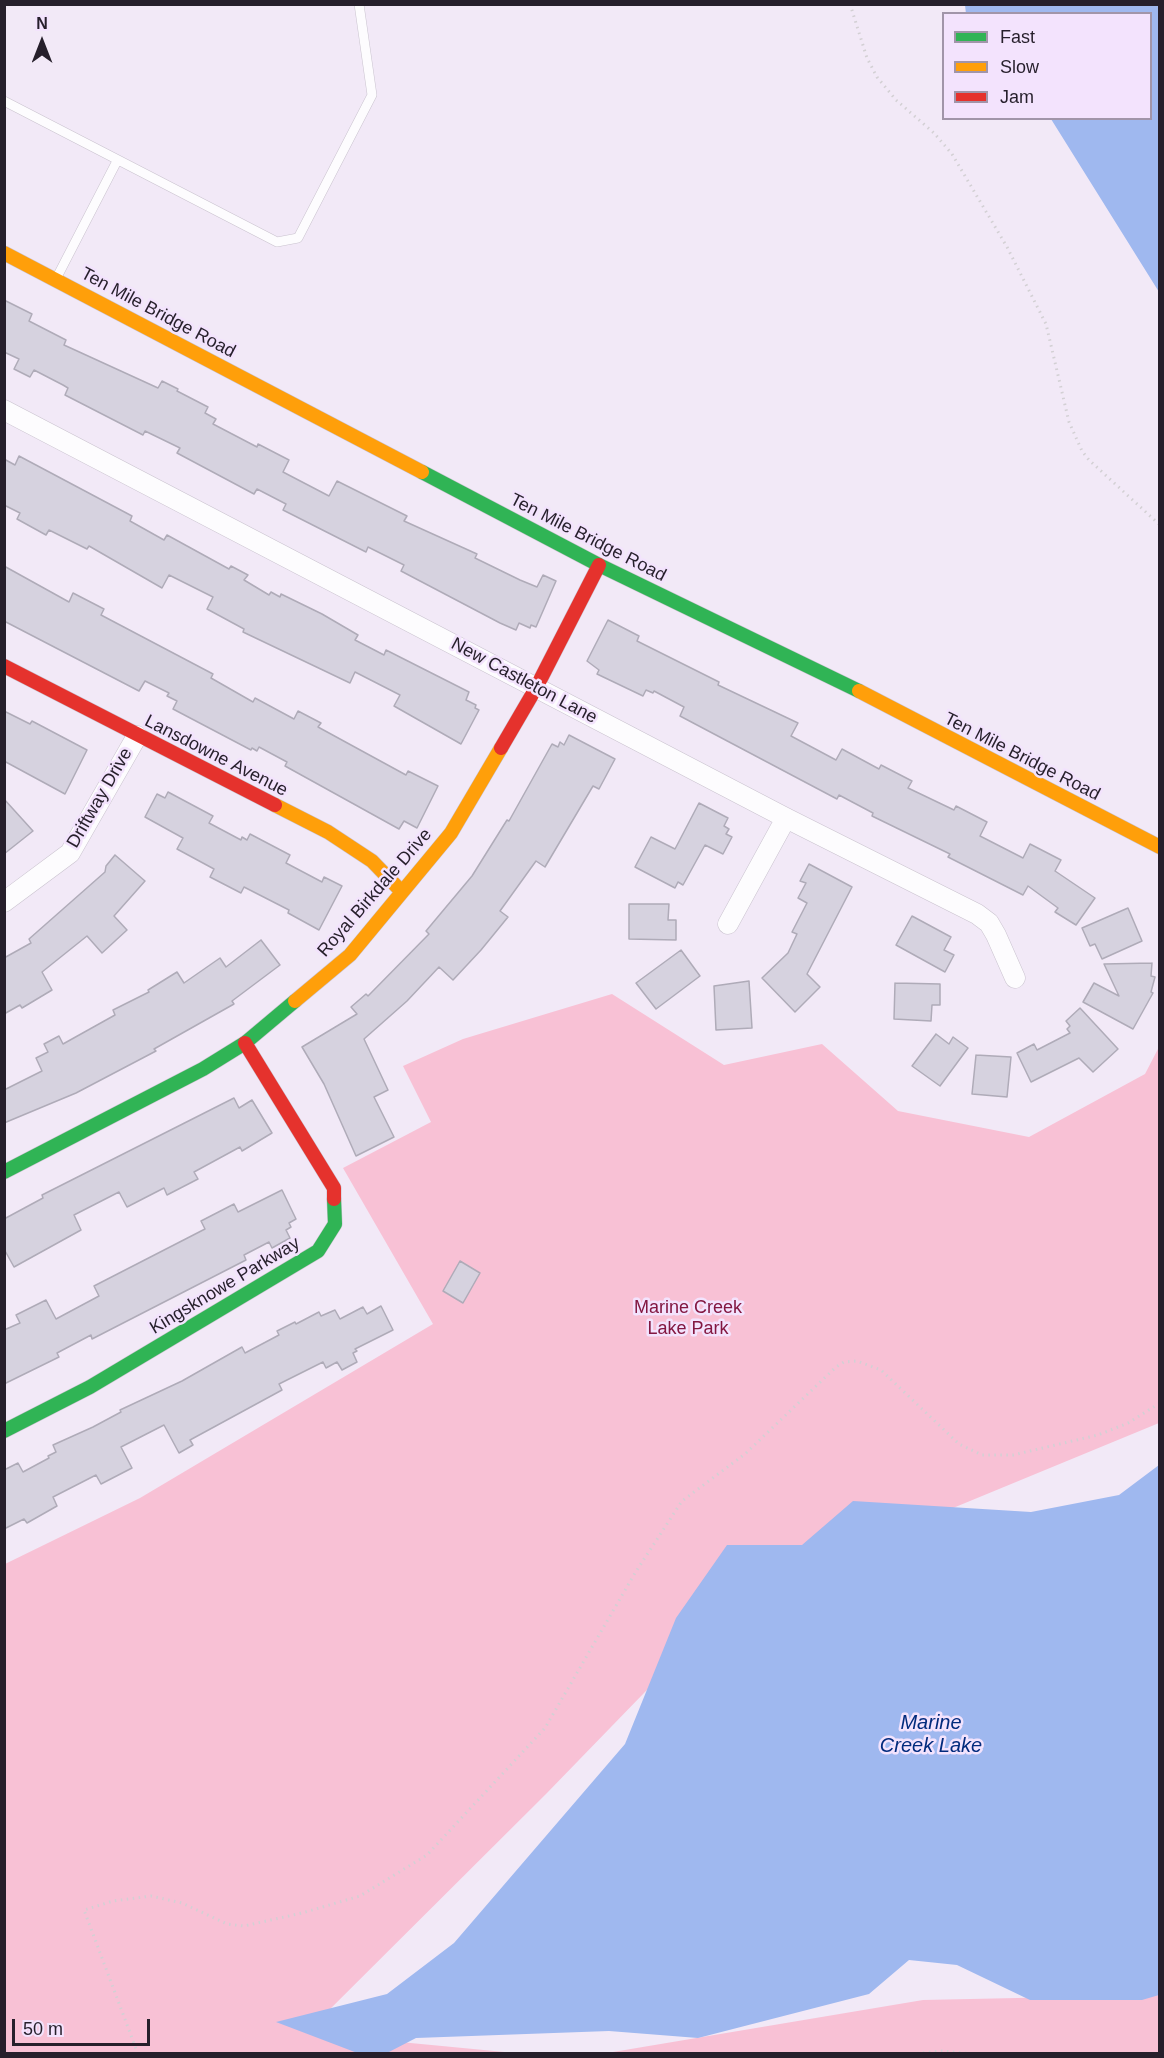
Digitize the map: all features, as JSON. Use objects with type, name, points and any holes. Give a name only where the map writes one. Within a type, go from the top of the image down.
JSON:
[{"type":"street","name":"Ten Mile Bridge Road","points":[[4,253],[599,566],[797,659],[1160,848]]},
{"type":"street","name":"New Castleton Lane","points":[[4,410],[786,818],[977,914],[989,923],[1015,978]]},
{"type":"street","name":"Royal Birkdale Drive","points":[[4,1172],[203,1069],[245,1043],[350,955],[451,833],[486,778],[536,688],[599,566]]},
{"type":"street","name":"Lansdowne Avenue","points":[[4,666],[328,832],[372,861],[402,892]]},
{"type":"street","name":"Driftway Drive","points":[[4,902],[70,853],[137,736]]},
{"type":"street","points":[[728,924],[786,818]]},
{"type":"street","name":"Kingsknowe Parkway","points":[[4,1431],[90,1387],[318,1251],[335,1224],[334,1188],[245,1043]]},
{"type":"lane","points":[[4,101],[277,242],[298,238],[372,95],[359,4]]},
{"type":"lane","points":[[56,279],[117,161]]},
{"type":"path","points":[[850,4],[867,58],[877,77],[896,100],[952,154],[1007,247],[1046,324],[1067,414],[1082,451],[1160,525]]},
{"type":"path","points":[[138,2054],[84,1910],[113,1901],[151,1896],[182,1903],[227,1924],[244,1926],[310,1911],[360,1896],[420,1860],[434,1849],[545,1728],[635,1573],[682,1500],[745,1454],[836,1367],[844,1362],[857,1361],[881,1370],[959,1444],[982,1455],[1013,1455],[1098,1435],[1128,1423],[1160,1403]]},
{"type":"path","points":[[911,2054],[942,2050],[974,2054]]},
{"type":"green space","name":"Marine Creek Lake Park","points":[[612,994],[724,1065],[822,1044],[898,1111],[1029,1137],[1145,1074],[1159,1047],[1159,1423],[953,1508],[773,1560],[546,1794],[306,2033],[515,2053],[5,2054],[5,1564],[140,1498],[433,1324],[343,1168],[431,1122],[403,1066],[463,1039]]},
{"type":"green space","points":[[1159,1995],[1159,2053],[601,2054],[923,2000]]},
{"type":"water","points":[[965,5],[1159,5],[1159,292],[1052,120],[1152,120],[1152,12],[966,12]]},
{"type":"water","name":"Marine Creek Lake","points":[[1159,1465],[1159,1995],[1142,2000],[1030,2000],[957,1965],[909,1960],[869,1994],[698,2038],[609,2031],[416,2038],[387,2053],[360,2054],[276,2022],[387,1994],[454,1943],[625,1744],[676,1618],[727,1545],[802,1545],[853,1501],[1031,1512],[1119,1495]]},
{"type":"building","points":[[4,300],[32,314],[29,321],[66,340],[64,345],[158,388],[162,381],[208,407],[205,413],[216,419],[213,424],[257,447],[258,444],[289,460],[283,472],[329,496],[337,481],[407,516],[404,521],[477,554],[475,558],[520,580],[537,587],[543,575],[556,581],[536,627],[531,625],[530,628],[519,623],[516,630],[500,623],[401,571],[404,565],[368,547],[366,552],[283,510],[286,504],[257,489],[254,494],[177,453],[180,448],[145,431],[143,435],[65,395],[68,388],[63,385],[34,370],[30,377],[14,369],[19,359],[4,352]]},
{"type":"building","points":[[19,456],[132,516],[130,521],[164,540],[167,535],[229,569],[231,566],[248,575],[244,580],[269,595],[271,592],[280,597],[281,594],[358,635],[355,640],[384,655],[386,650],[469,692],[466,700],[476,705],[475,708],[479,710],[461,744],[394,706],[400,695],[355,672],[350,683],[243,632],[244,629],[207,609],[213,597],[169,575],[162,588],[89,546],[87,549],[49,530],[46,535],[17,519],[20,513],[4,505],[4,459],[15,465]]},
{"type":"building","points":[[4,566],[69,602],[73,593],[104,609],[101,615],[213,674],[211,678],[253,702],[255,698],[294,719],[298,711],[321,723],[318,727],[406,775],[408,771],[438,786],[417,828],[404,821],[399,829],[285,766],[287,762],[259,747],[257,751],[252,748],[251,750],[173,709],[177,701],[167,696],[169,693],[145,681],[139,691],[4,621]]},
{"type":"building","points":[[608,620],[639,636],[637,641],[719,682],[718,685],[798,723],[791,736],[836,760],[842,749],[879,769],[881,765],[912,781],[908,788],[954,810],[956,806],[987,822],[980,836],[1023,858],[1030,844],[1061,860],[1055,871],[1095,898],[1076,925],[1055,912],[1058,908],[1028,886],[1023,895],[948,857],[950,854],[872,816],[873,813],[839,795],[837,799],[680,716],[684,707],[654,691],[653,693],[646,690],[643,696],[597,674],[599,670],[587,661]]},
{"type":"building","points":[[4,711],[30,724],[32,721],[87,750],[65,794],[4,761]]},
{"type":"building","points":[[569,735],[615,759],[599,789],[593,786],[545,867],[536,861],[500,911],[508,917],[481,950],[453,980],[439,967],[407,1001],[364,1039],[388,1090],[374,1097],[394,1137],[356,1156],[324,1084],[302,1047],[357,1014],[351,1007],[366,994],[368,996],[429,934],[426,931],[472,876],[507,820],[509,821],[552,744],[558,747],[560,742],[564,745]]},
{"type":"building","points":[[168,792],[213,816],[209,823],[241,840],[242,837],[247,840],[250,834],[290,855],[286,863],[322,882],[324,877],[342,886],[319,930],[288,913],[289,910],[244,887],[241,893],[210,877],[214,869],[177,849],[183,838],[145,817],[157,794],[165,798]]},
{"type":"building","points":[[4,799],[33,831],[4,854]]},
{"type":"building","points":[[699,803],[728,818],[724,826],[729,829],[726,834],[732,837],[723,854],[705,845],[683,885],[678,882],[675,888],[635,867],[651,837],[675,849]]},
{"type":"building","points":[[115,855],[145,881],[114,916],[127,930],[102,953],[87,936],[42,972],[52,990],[22,1008],[20,1005],[4,1014],[4,958],[31,943],[29,939],[105,872],[106,866]]},
{"type":"building","points":[[809,864],[852,887],[807,974],[820,987],[795,1012],[762,978],[788,953],[797,934],[792,932],[807,903],[798,898],[806,883],[800,881]]},
{"type":"building","points":[[629,904],[669,904],[668,920],[676,920],[676,940],[629,939]]},
{"type":"building","points":[[1128,908],[1142,941],[1102,959],[1095,944],[1090,946],[1082,928]]},
{"type":"building","points":[[912,916],[951,937],[944,950],[954,955],[945,972],[896,945]]},
{"type":"building","points":[[261,940],[280,965],[232,1001],[234,1004],[154,1049],[156,1051],[76,1093],[4,1123],[4,1090],[42,1071],[36,1058],[48,1052],[44,1044],[59,1036],[63,1044],[115,1015],[113,1010],[149,992],[148,990],[177,972],[184,983],[220,958],[226,967]]},
{"type":"building","points":[[681,950],[700,976],[656,1009],[636,983]]},
{"type":"building","points":[[1152,963],[1151,976],[1155,977],[1151,992],[1153,993],[1133,1029],[1083,1002],[1094,983],[1119,996],[1104,964]]},
{"type":"building","points":[[749,981],[752,1028],[716,1030],[714,986]]},
{"type":"building","points":[[895,983],[940,984],[940,1005],[932,1005],[931,1021],[894,1019]]},
{"type":"building","points":[[1080,1008],[1118,1049],[1093,1072],[1079,1058],[1031,1082],[1017,1053],[1034,1044],[1037,1050],[1070,1033],[1067,1029],[1070,1026],[1066,1021]]},
{"type":"building","points":[[936,1034],[949,1044],[953,1037],[968,1048],[940,1086],[912,1066]]},
{"type":"building","points":[[976,1055],[1011,1057],[1007,1097],[972,1094]]},
{"type":"building","points":[[234,1098],[239,1108],[252,1100],[272,1133],[242,1151],[240,1147],[194,1172],[198,1179],[167,1195],[164,1188],[127,1207],[119,1192],[74,1215],[81,1230],[14,1267],[4,1249],[4,1219],[43,1198],[42,1195]]},
{"type":"building","points":[[282,1190],[296,1219],[289,1223],[291,1227],[286,1230],[290,1238],[272,1248],[269,1242],[244,1255],[246,1260],[92,1339],[91,1335],[57,1353],[59,1357],[4,1384],[4,1330],[20,1323],[16,1315],[46,1300],[56,1319],[99,1296],[94,1286],[205,1229],[201,1221],[234,1204],[238,1212]]},
{"type":"building","points":[[460,1261],[480,1273],[463,1303],[443,1291]]},
{"type":"building","points":[[381,1306],[393,1330],[355,1349],[357,1351],[353,1353],[357,1362],[342,1370],[337,1362],[326,1368],[323,1362],[279,1384],[282,1390],[190,1440],[193,1445],[179,1453],[164,1425],[121,1447],[132,1468],[101,1484],[96,1475],[53,1497],[57,1506],[27,1523],[24,1519],[4,1529],[4,1470],[18,1463],[23,1472],[56,1452],[53,1445],[182,1381],[242,1347],[245,1353],[279,1335],[277,1331],[295,1322],[296,1324],[319,1312],[321,1316],[335,1310],[340,1319],[363,1307],[367,1314]]},
{"type":"traffic: fast","points":[[422,472],[599,565],[859,691]]},
{"type":"traffic: fast","points":[[4,1172],[203,1069],[245,1043],[295,1001]]},
{"type":"traffic: fast","points":[[4,1431],[90,1387],[318,1251],[335,1224],[334,1199]]},
{"type":"traffic: slow","points":[[4,253],[422,472]]},
{"type":"traffic: slow","points":[[859,691],[1160,847]]},
{"type":"traffic: slow","points":[[295,1001],[350,955],[451,833],[501,748]]},
{"type":"traffic: slow","points":[[275,805],[328,832],[372,861],[402,892]]},
{"type":"traffic: jam","points":[[501,748],[536,688],[599,565]]},
{"type":"traffic: jam","points":[[4,666],[275,805]]},
{"type":"traffic: jam","points":[[245,1043],[334,1188],[334,1199]]}]
